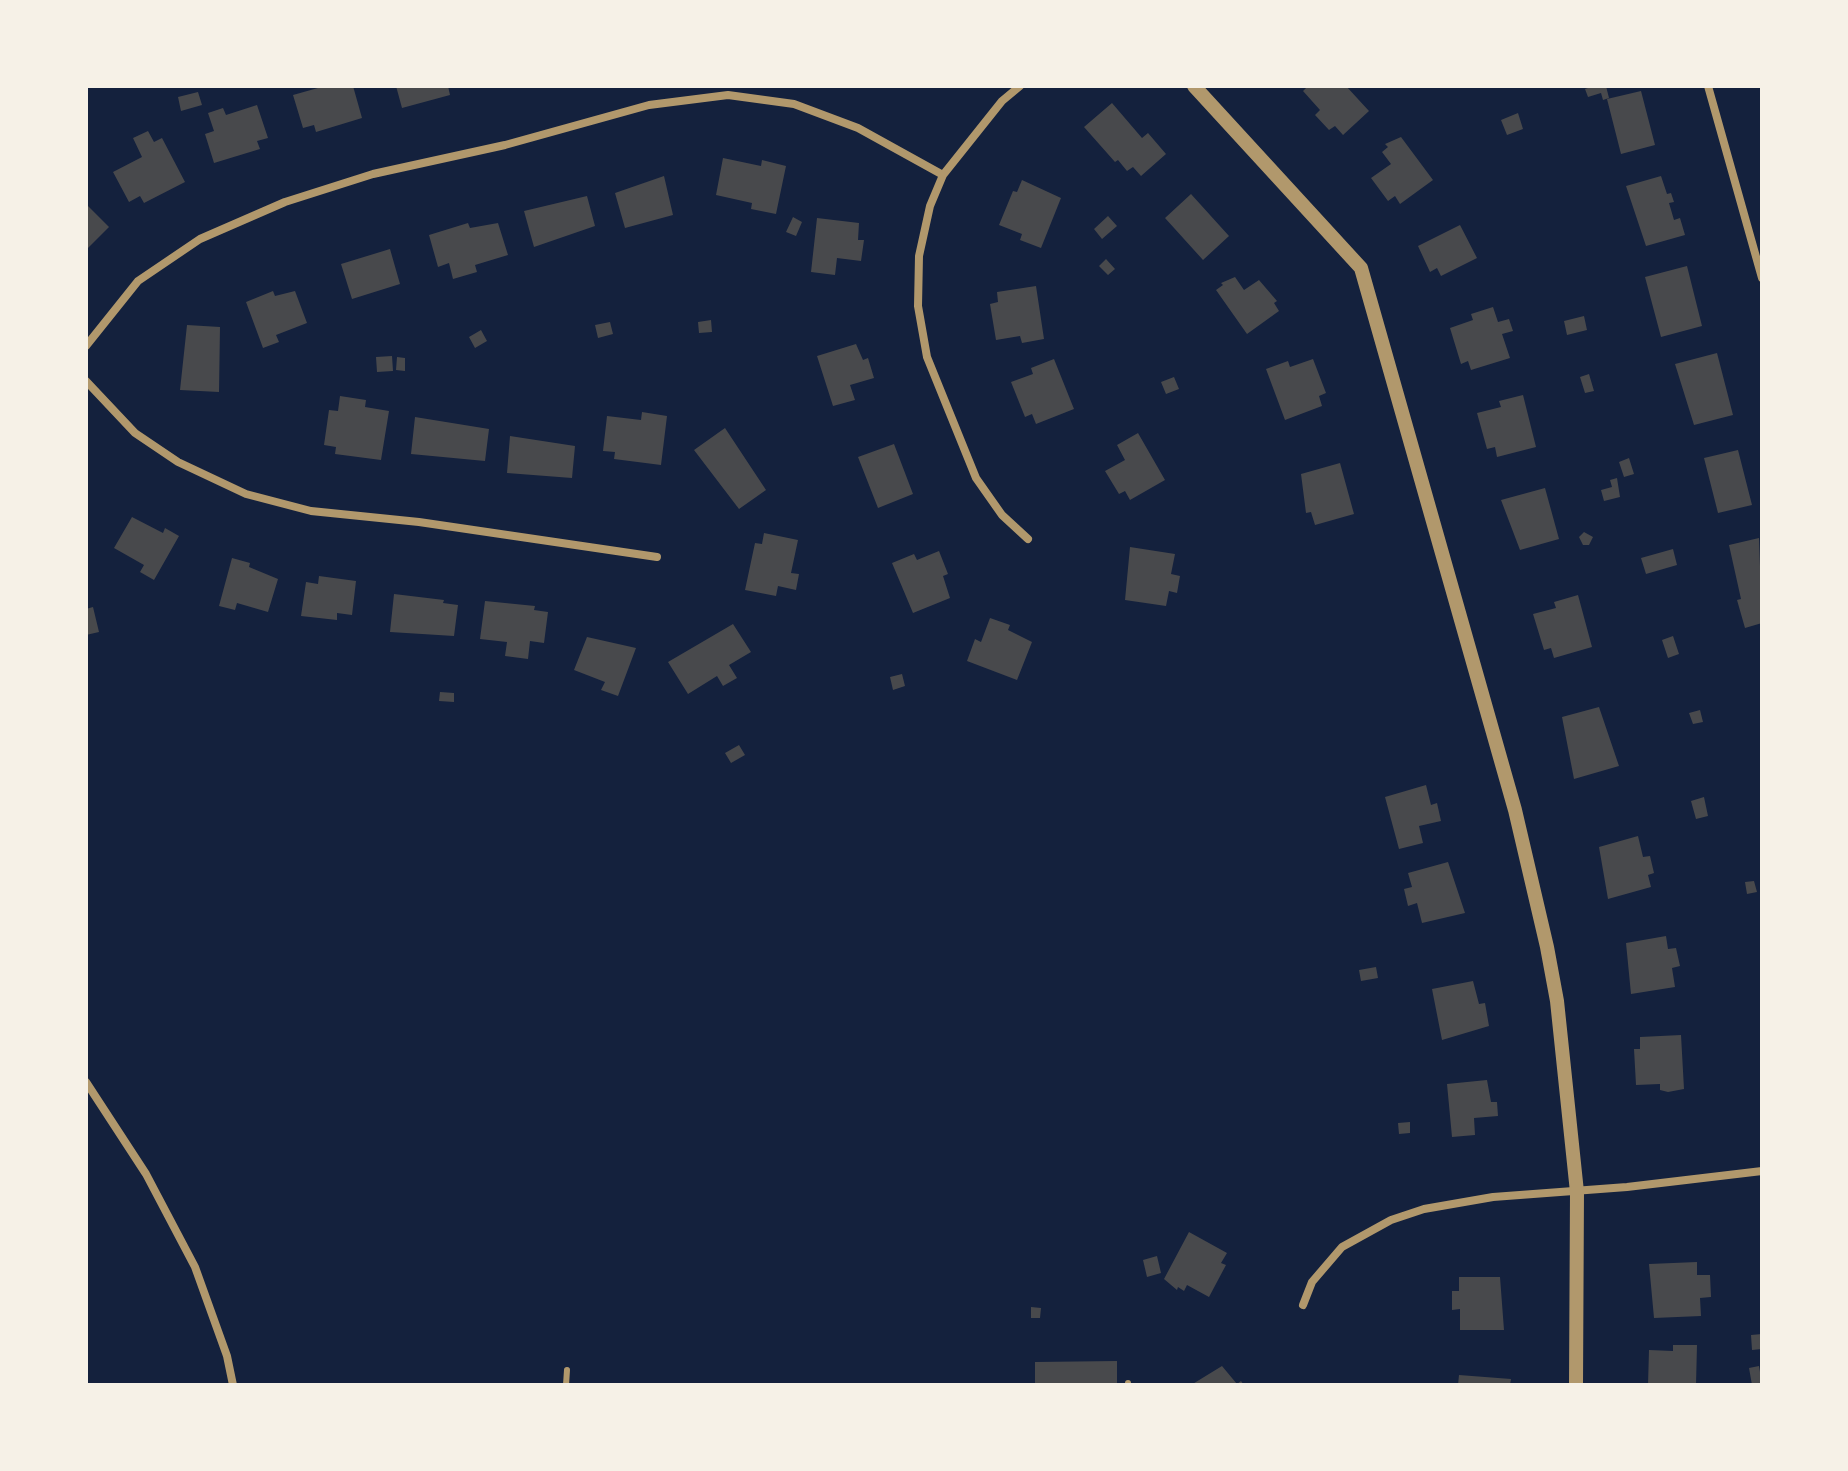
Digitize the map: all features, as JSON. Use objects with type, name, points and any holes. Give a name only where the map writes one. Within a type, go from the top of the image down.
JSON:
[{"type":"street","points":[[1020,86],[1002,101],[943,175],[930,206],[919,256],[918,306],[927,357],[976,478],[1002,515],[1028,539]]},
{"type":"street","points":[[1194,86],[1361,268],[1531,877],[1557,1001],[1577,1192],[1576,1385]]},
{"type":"street","points":[[1708,86],[1762,278]]},
{"type":"street","points":[[86,346],[138,281],[200,239],[285,202],[373,174],[505,145],[649,105],[728,95],[794,104],[858,128],[943,175]]},
{"type":"street","points":[[86,381],[135,433],[178,462],[246,494],[311,511],[419,522],[657,557]]},
{"type":"street","points":[[86,1082],[146,1174],[195,1267],[227,1356],[233,1385]]},
{"type":"street","points":[[1303,1305],[1327,1261],[1342,1247],[1391,1220],[1452,1203],[1762,1171]]},
{"type":"lane","points":[[566,1385],[567,1370]]},
{"type":"building","points":[[325,86],[353,86],[362,118],[316,132],[314,125],[303,128],[293,95]]},
{"type":"building","points":[[396,86],[448,86],[450,95],[402,108]]},
{"type":"building","points":[[1308,86],[1346,86],[1369,111],[1343,135],[1335,126],[1329,130],[1315,115],[1320,110],[1303,91]]},
{"type":"building","points":[[1606,86],[1609,98],[1603,100],[1601,93],[1588,97],[1585,89]]},
{"type":"building","points":[[1641,91],[1655,145],[1621,154],[1607,99]]},
{"type":"building","points":[[198,92],[202,105],[181,111],[178,97]]},
{"type":"building","points":[[1112,103],[1142,138],[1148,133],[1166,154],[1141,176],[1133,167],[1127,171],[1118,160],[1115,162],[1084,127]]},
{"type":"building","points":[[257,105],[268,138],[257,141],[260,149],[214,163],[205,134],[214,131],[208,113],[223,108],[226,115]]},
{"type":"building","points":[[1518,113],[1523,129],[1507,135],[1501,120]]},
{"type":"building","points":[[148,131],[154,142],[162,138],[185,182],[144,203],[140,196],[129,202],[113,172],[142,157],[133,138]]},
{"type":"building","points":[[1401,137],[1433,180],[1400,204],[1395,196],[1388,201],[1371,178],[1391,164],[1382,152],[1388,147],[1385,144]]},
{"type":"building","points":[[723,158],[761,166],[762,160],[786,166],[776,214],[751,209],[752,203],[716,195]]},
{"type":"building","points":[[664,176],[673,215],[625,228],[615,193]]},
{"type":"building","points":[[1661,176],[1667,194],[1671,193],[1674,202],[1669,203],[1674,220],[1680,218],[1685,235],[1646,246],[1626,186]]},
{"type":"building","points":[[1022,180],[1061,198],[1041,248],[1020,240],[1022,234],[999,225],[1013,191],[1017,192]]},
{"type":"building","points":[[1191,194],[1229,236],[1203,260],[1165,218]]},
{"type":"building","points":[[587,196],[595,226],[534,247],[524,211]]},
{"type":"building","points":[[86,204],[109,227],[86,250]]},
{"type":"building","points":[[1108,216],[1117,226],[1102,239],[1094,229]]},
{"type":"building","points":[[793,217],[802,222],[796,236],[786,232]]},
{"type":"building","points":[[817,218],[859,223],[858,240],[864,240],[861,261],[837,258],[835,275],[811,272]]},
{"type":"building","points":[[468,223],[470,228],[498,223],[508,255],[475,265],[477,272],[453,279],[449,263],[438,267],[429,235]]},
{"type":"building","points":[[1460,225],[1477,258],[1441,276],[1437,268],[1430,272],[1418,246]]},
{"type":"building","points":[[390,249],[400,284],[352,299],[341,264]]},
{"type":"building","points":[[1106,259],[1115,269],[1108,275],[1099,266]]},
{"type":"building","points":[[1687,266],[1702,326],[1661,337],[1645,277]]},
{"type":"building","points":[[1235,277],[1244,290],[1259,280],[1277,301],[1274,303],[1279,311],[1247,334],[1216,290],[1223,285],[1221,283]]},
{"type":"building","points":[[1036,286],[1044,339],[1022,343],[1020,336],[996,340],[990,304],[998,302],[997,292]]},
{"type":"building","points":[[273,291],[275,296],[295,291],[307,323],[276,335],[279,342],[263,348],[246,302]]},
{"type":"building","points":[[1493,307],[1498,322],[1509,319],[1513,331],[1502,334],[1510,358],[1471,370],[1468,361],[1461,364],[1450,328],[1473,320],[1471,314]]},
{"type":"building","points":[[1584,316],[1587,330],[1567,335],[1564,321]]},
{"type":"building","points":[[711,320],[712,332],[699,333],[698,322]]},
{"type":"building","points":[[610,322],[613,334],[598,338],[595,325]]},
{"type":"building","points":[[187,325],[220,327],[219,392],[180,390]]},
{"type":"building","points":[[481,330],[487,341],[475,348],[469,337]]},
{"type":"building","points":[[856,344],[863,360],[868,358],[874,378],[850,385],[855,400],[833,406],[817,356]]},
{"type":"building","points":[[1717,353],[1733,415],[1694,425],[1675,364]]},
{"type":"building","points":[[392,356],[393,371],[377,372],[376,357]]},
{"type":"building","points":[[397,357],[405,358],[405,371],[396,370]]},
{"type":"building","points":[[1054,359],[1074,409],[1036,424],[1032,414],[1025,417],[1011,382],[1033,374],[1031,368]]},
{"type":"building","points":[[1313,359],[1326,393],[1319,396],[1322,406],[1285,420],[1266,369],[1288,361],[1290,367]]},
{"type":"building","points":[[1589,374],[1594,391],[1585,393],[1580,377]]},
{"type":"building","points":[[1174,377],[1179,389],[1166,394],[1161,382]]},
{"type":"building","points":[[1523,395],[1536,447],[1497,457],[1495,447],[1487,449],[1477,413],[1501,407],[1499,401]]},
{"type":"building","points":[[340,396],[366,400],[365,407],[389,411],[381,460],[335,454],[336,447],[324,445],[329,410],[338,411]]},
{"type":"building","points":[[642,412],[667,416],[661,465],[614,459],[615,452],[603,451],[607,416],[641,420]]},
{"type":"building","points":[[415,417],[489,429],[485,461],[411,454]]},
{"type":"building","points":[[725,428],[766,490],[739,509],[694,450]]},
{"type":"building","points":[[1138,433],[1165,480],[1130,500],[1125,491],[1119,494],[1105,471],[1125,460],[1117,445]]},
{"type":"building","points":[[510,436],[575,446],[572,478],[507,473]]},
{"type":"building","points":[[894,444],[913,494],[878,508],[858,457]]},
{"type":"building","points":[[1738,450],[1752,505],[1718,513],[1704,458]]},
{"type":"building","points":[[1629,458],[1634,474],[1624,477],[1619,462]]},
{"type":"building","points":[[1340,463],[1354,514],[1315,525],[1311,512],[1306,513],[1301,474]]},
{"type":"building","points":[[1617,478],[1620,497],[1604,501],[1601,490],[1612,487],[1610,480]]},
{"type":"building","points":[[1545,488],[1559,539],[1520,550],[1501,500]]},
{"type":"building","points":[[132,517],[163,533],[165,528],[179,536],[154,580],[140,572],[144,565],[114,548]]},
{"type":"building","points":[[1584,532],[1593,537],[1589,545],[1583,545],[1579,537]]},
{"type":"building","points":[[764,533],[798,540],[791,573],[799,574],[796,590],[778,586],[776,596],[745,590],[755,543],[762,544]]},
{"type":"building","points":[[1759,538],[1762,623],[1745,628],[1737,600],[1741,599],[1729,545]]},
{"type":"building","points":[[1130,547],[1175,554],[1171,574],[1180,576],[1177,593],[1169,591],[1166,606],[1125,600]]},
{"type":"building","points":[[1673,549],[1677,565],[1646,574],[1641,558]]},
{"type":"building","points":[[939,551],[948,574],[943,576],[950,598],[913,613],[892,563],[914,554],[917,560]]},
{"type":"building","points":[[232,558],[250,563],[249,567],[278,579],[268,612],[237,603],[235,610],[219,606]]},
{"type":"building","points":[[319,576],[356,581],[352,615],[337,613],[337,620],[301,616],[306,582],[318,584]]},
{"type":"building","points":[[394,594],[444,600],[443,603],[458,605],[454,636],[390,632]]},
{"type":"building","points":[[1578,595],[1592,647],[1554,658],[1551,648],[1544,650],[1533,614],[1556,608],[1554,602]]},
{"type":"building","points":[[485,601],[535,606],[534,610],[548,612],[544,643],[530,641],[528,659],[505,656],[507,642],[480,639]]},
{"type":"building","points":[[93,607],[99,632],[86,635],[86,609]]},
{"type":"building","points":[[990,618],[1010,625],[1008,630],[1032,642],[1017,680],[967,661],[975,639],[981,642]]},
{"type":"building","points":[[733,624],[751,652],[729,665],[737,678],[723,686],[717,676],[688,694],[668,662]]},
{"type":"building","points":[[1673,636],[1679,654],[1668,658],[1662,640]]},
{"type":"building","points":[[587,637],[636,648],[618,696],[601,690],[605,682],[574,670]]},
{"type":"building","points":[[902,674],[905,686],[893,690],[890,677]]},
{"type":"building","points":[[440,692],[454,693],[454,702],[439,701]]},
{"type":"building","points":[[1599,707],[1619,766],[1574,779],[1562,717]]},
{"type":"building","points":[[1700,710],[1703,722],[1693,724],[1689,713]]},
{"type":"building","points":[[739,745],[745,755],[731,763],[725,753]]},
{"type":"building","points":[[1426,785],[1431,805],[1437,803],[1441,821],[1419,826],[1423,843],[1399,849],[1385,797]]},
{"type":"building","points":[[1704,797],[1708,816],[1696,819],[1691,801]]},
{"type":"building","points":[[1638,836],[1643,857],[1650,856],[1654,873],[1648,875],[1651,887],[1608,899],[1599,847]]},
{"type":"building","points":[[1448,862],[1465,913],[1422,923],[1417,903],[1408,906],[1404,889],[1412,887],[1408,873]]},
{"type":"building","points":[[1754,881],[1757,892],[1747,894],[1745,882]]},
{"type":"building","points":[[1666,936],[1668,949],[1676,948],[1680,966],[1672,968],[1675,987],[1631,994],[1626,943]]},
{"type":"building","points":[[1376,967],[1378,978],[1361,981],[1359,970]]},
{"type":"building","points":[[1473,981],[1479,1004],[1485,1003],[1489,1026],[1442,1040],[1432,989]]},
{"type":"building","points":[[1681,1035],[1684,1089],[1668,1092],[1660,1090],[1660,1084],[1636,1085],[1634,1049],[1640,1049],[1640,1037]]},
{"type":"building","points":[[1487,1080],[1491,1102],[1497,1102],[1498,1116],[1474,1118],[1475,1135],[1452,1137],[1447,1084]]},
{"type":"building","points":[[1410,1122],[1410,1133],[1399,1134],[1398,1123]]},
{"type":"building","points":[[1189,1232],[1227,1253],[1221,1263],[1226,1265],[1209,1297],[1187,1285],[1184,1291],[1178,1287],[1177,1290],[1164,1279]]},
{"type":"building","points":[[1157,1256],[1161,1273],[1147,1277],[1143,1260]]},
{"type":"building","points":[[1697,1262],[1697,1275],[1710,1275],[1711,1297],[1700,1298],[1701,1316],[1654,1318],[1649,1264]]},
{"type":"building","points":[[1459,1277],[1500,1277],[1504,1330],[1460,1330],[1460,1309],[1452,1310],[1452,1291],[1459,1291]]},
{"type":"building","points":[[1031,1307],[1041,1308],[1040,1318],[1031,1318]]},
{"type":"building","points":[[1762,1334],[1762,1349],[1752,1350],[1751,1335]]},
{"type":"building","points":[[1673,1345],[1697,1345],[1696,1385],[1648,1385],[1649,1350],[1673,1351]]},
{"type":"building","points":[[1117,1361],[1117,1385],[1035,1385],[1035,1362]]},
{"type":"building","points":[[1222,1366],[1237,1384],[1241,1381],[1244,1385],[1191,1385]]},
{"type":"building","points":[[1759,1366],[1762,1384],[1752,1385],[1749,1368]]},
{"type":"building","points":[[1459,1375],[1511,1379],[1510,1385],[1458,1385]]}]
